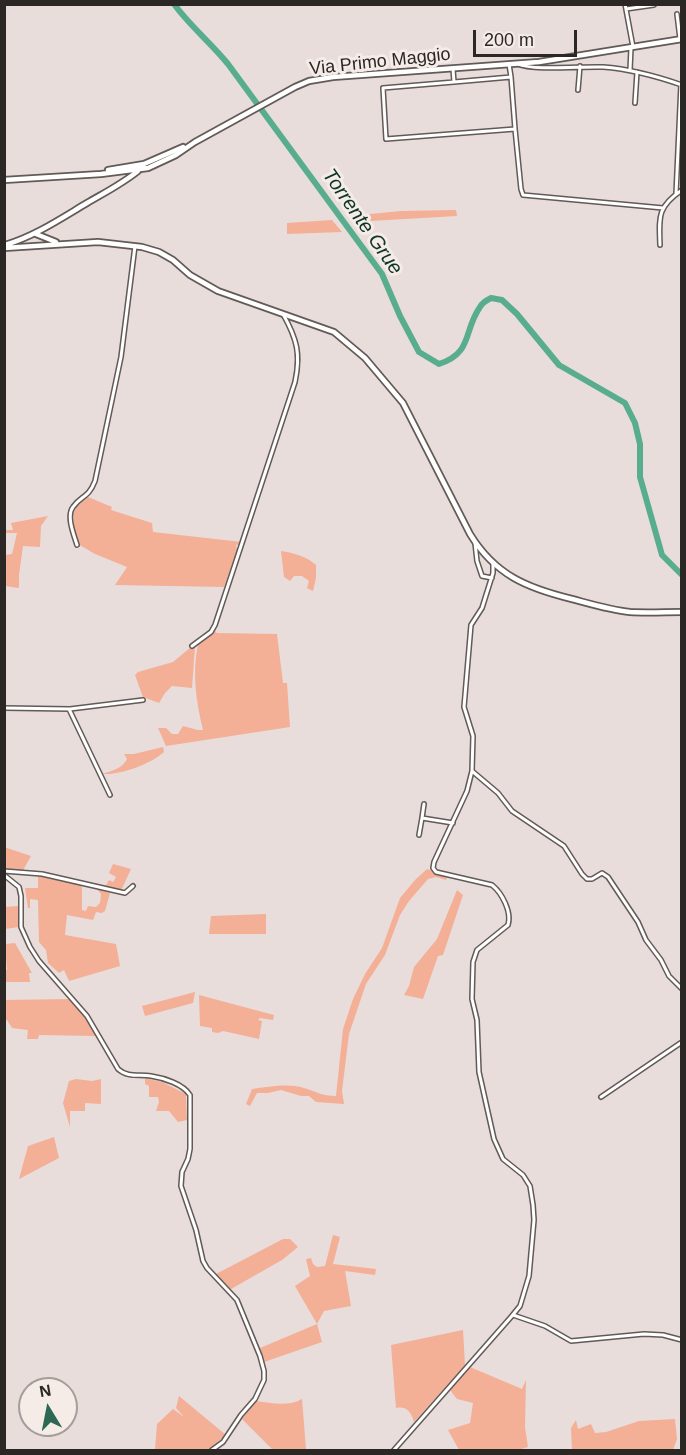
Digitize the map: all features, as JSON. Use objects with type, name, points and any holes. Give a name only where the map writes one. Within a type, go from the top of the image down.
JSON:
[{"type":"main road","name":"Via Primo Maggio","points":[[195,142],[309,81],[333,77],[517,64],[681,39]]},
{"type":"main road","points":[[117,185],[129,171],[195,142]]},
{"type":"main road","points":[[4,180],[140,169],[176,155],[195,142]]},
{"type":"main road","points":[[82,174],[144,164]]},
{"type":"main road","points":[[4,247],[51,226],[140,169]]},
{"type":"main road","points":[[115,172],[119,177],[117,185]]},
{"type":"main road","points":[[51,226],[51,236],[58,243]]},
{"type":"main road","points":[[34,234],[58,243]]},
{"type":"main road","points":[[34,234],[34,242],[40,245]]},
{"type":"main road","points":[[4,247],[98,242],[135,246],[159,252],[173,260],[190,275],[219,291],[334,332],[365,358],[392,388],[410,414],[475,542],[493,564],[510,577],[544,592],[621,610],[681,612]]},
{"type":"street","points":[[630,70],[632,47],[625,7],[654,5]]},
{"type":"street","points":[[677,14],[681,39]]},
{"type":"street","points":[[566,58],[573,66]]},
{"type":"street","points":[[509,64],[523,195],[663,208]]},
{"type":"street","points":[[517,64],[530,67],[580,66],[630,70],[681,84],[676,194]]},
{"type":"street","points":[[578,90],[580,66]]},
{"type":"street","points":[[453,69],[454,81]]},
{"type":"street","points":[[635,103],[637,72]]},
{"type":"street","points":[[511,77],[383,88],[386,140],[515,129]]},
{"type":"street","points":[[660,245],[663,208],[669,199],[681,190]]},
{"type":"street","points":[[77,545],[71,513],[74,506],[88,494],[94,481],[121,357],[135,246]]},
{"type":"street","points":[[192,646],[211,632],[215,625],[295,382],[298,363],[297,347],[282,313]]},
{"type":"street","points":[[475,542],[480,572],[482,576],[492,578]]},
{"type":"street","points":[[394,1450],[520,1306],[529,1275],[534,1220],[530,1186],[523,1175],[503,1158],[494,1139],[479,1072],[477,1020],[472,999],[473,962],[477,950],[502,931],[510,921],[509,914],[499,891],[492,885],[436,872],[433,868],[467,791],[472,771],[473,736],[464,706],[470,635],[471,626],[482,608],[492,578],[493,564]]},
{"type":"street","points":[[4,708],[69,709],[143,700]]},
{"type":"street","points":[[69,709],[110,795]]},
{"type":"street","points":[[472,771],[498,793],[512,811],[564,846],[587,879],[592,879],[602,873],[608,878],[638,922],[646,940],[661,960],[669,976],[681,989]]},
{"type":"street","points":[[419,835],[424,804]]},
{"type":"street","points":[[422,818],[453,823]]},
{"type":"street","points":[[4,873],[42,874],[125,893],[133,886]]},
{"type":"street","points":[[4,873],[19,887],[21,927],[30,947],[39,961],[87,1016],[118,1069],[126,1075],[150,1075],[160,1078],[183,1088],[190,1095],[190,1149],[182,1172],[181,1186],[196,1230],[203,1261],[237,1300],[264,1371],[264,1380],[255,1400],[241,1415],[223,1442],[212,1450]]},
{"type":"street","points":[[601,1097],[681,1042]]},
{"type":"street","points":[[513,1315],[545,1326],[565,1340],[571,1341],[644,1334],[663,1335],[681,1340]]},
{"type":"shaded area","points":[[456,210],[457,216],[353,222],[350,216],[401,211]]},
{"type":"shaded area","points":[[332,220],[342,232],[287,234],[287,223]]},
{"type":"shaded area","points":[[88,497],[112,507],[111,510],[152,523],[153,532],[242,542],[236,545],[237,550],[224,587],[115,585],[127,567],[95,554],[78,544],[74,512]]},
{"type":"shaded area","points":[[48,516],[41,526],[40,547],[23,546],[19,588],[5,586],[5,555],[12,554],[17,533],[5,533],[5,530],[13,530],[11,523]]},
{"type":"shaded area","points":[[281,551],[300,555],[316,565],[313,591],[307,588],[309,581],[302,576],[294,576],[290,581],[284,577]]},
{"type":"shaded area","points":[[214,630],[217,633],[277,634],[283,683],[287,683],[290,727],[166,746],[158,728],[166,728],[172,734],[178,734],[183,726],[203,730],[198,709],[196,655],[198,644]]},
{"type":"shaded area","points":[[191,647],[195,647],[192,688],[172,686],[159,703],[143,697],[135,675],[138,672],[173,662]]},
{"type":"shaded area","points":[[163,747],[164,752],[143,765],[118,773],[102,774],[123,765],[127,759],[124,754]]},
{"type":"shaded area","points":[[4,847],[31,856],[22,872],[5,869]]},
{"type":"shaded area","points":[[113,864],[131,869],[121,891],[105,887],[109,880],[113,882],[116,877],[109,873]]},
{"type":"shaded area","points":[[427,869],[447,877],[446,880],[436,877],[428,879],[409,901],[400,915],[385,955],[366,984],[349,1034],[342,1091],[344,1104],[316,1102],[309,1096],[281,1090],[257,1093],[250,1106],[246,1104],[252,1089],[278,1086],[298,1087],[323,1095],[336,1096],[343,1029],[353,999],[365,974],[382,948],[400,898]]},
{"type":"shaded area","points":[[38,876],[82,885],[82,910],[86,911],[88,906],[96,907],[100,903],[101,894],[97,889],[110,893],[105,911],[96,912],[93,920],[67,915],[65,935],[116,944],[120,966],[69,981],[64,970],[59,973],[48,963],[46,950],[39,942],[38,900],[30,899],[30,908],[28,908],[25,888],[38,888]]},
{"type":"shaded area","points":[[457,890],[463,895],[443,955],[438,956],[423,999],[404,995],[414,967],[437,939]]},
{"type":"shaded area","points":[[18,906],[19,927],[5,929],[5,907]]},
{"type":"shaded area","points":[[266,914],[266,934],[209,934],[211,916]]},
{"type":"shaded area","points":[[15,943],[32,973],[29,973],[30,982],[5,982],[5,970],[7,970],[5,944]]},
{"type":"shaded area","points":[[195,992],[193,1003],[145,1016],[142,1006]]},
{"type":"shaded area","points":[[199,995],[274,1015],[273,1020],[260,1018],[258,1020],[262,1021],[259,1039],[223,1031],[212,1032],[212,1028],[200,1026]]},
{"type":"shaded area","points":[[71,999],[96,1036],[39,1035],[38,1039],[27,1039],[28,1030],[12,1028],[5,1019],[4,1000]]},
{"type":"shaded area","points":[[145,1078],[162,1082],[186,1094],[187,1120],[178,1122],[169,1111],[156,1111],[158,1097],[149,1097],[149,1086],[145,1084]]},
{"type":"shaded area","points":[[76,1079],[92,1081],[101,1079],[101,1104],[85,1103],[85,1111],[70,1111],[70,1127],[63,1103],[69,1081]]},
{"type":"shaded area","points":[[54,1137],[59,1158],[19,1179],[28,1146]]},
{"type":"shaded area","points":[[333,1235],[340,1237],[333,1264],[376,1269],[375,1275],[345,1271],[351,1306],[324,1311],[317,1324],[295,1286],[310,1276],[306,1259],[311,1258],[317,1267],[325,1266]]},
{"type":"shaded area","points":[[283,1239],[290,1239],[298,1247],[282,1260],[231,1289],[216,1274]]},
{"type":"shaded area","points":[[317,1324],[322,1342],[264,1362],[260,1348]]},
{"type":"shaded area","points":[[463,1330],[465,1365],[414,1422],[408,1410],[396,1408],[391,1345]]},
{"type":"shaded area","points":[[470,1367],[522,1389],[526,1380],[525,1427],[528,1447],[518,1450],[459,1450],[448,1430],[470,1423],[473,1403],[457,1399],[450,1390]]},
{"type":"shaded area","points":[[179,1396],[226,1435],[208,1450],[155,1450],[157,1424],[173,1409],[184,1417],[176,1408]]},
{"type":"shaded area","points":[[302,1399],[306,1449],[326,1450],[273,1450],[242,1419],[256,1401],[286,1404]]},
{"type":"shaded area","points":[[675,1419],[677,1439],[673,1450],[572,1450],[571,1428],[576,1420],[578,1429],[591,1424],[595,1433],[606,1432],[639,1421]]},
{"type":"waterway","name":"Torrente Grue","points":[[174,4],[228,64],[382,274],[419,352],[439,364],[450,359],[462,347],[482,304],[491,298],[502,300],[517,314],[559,365],[625,403],[635,423],[640,444],[640,477],[662,555],[682,575]]}]
